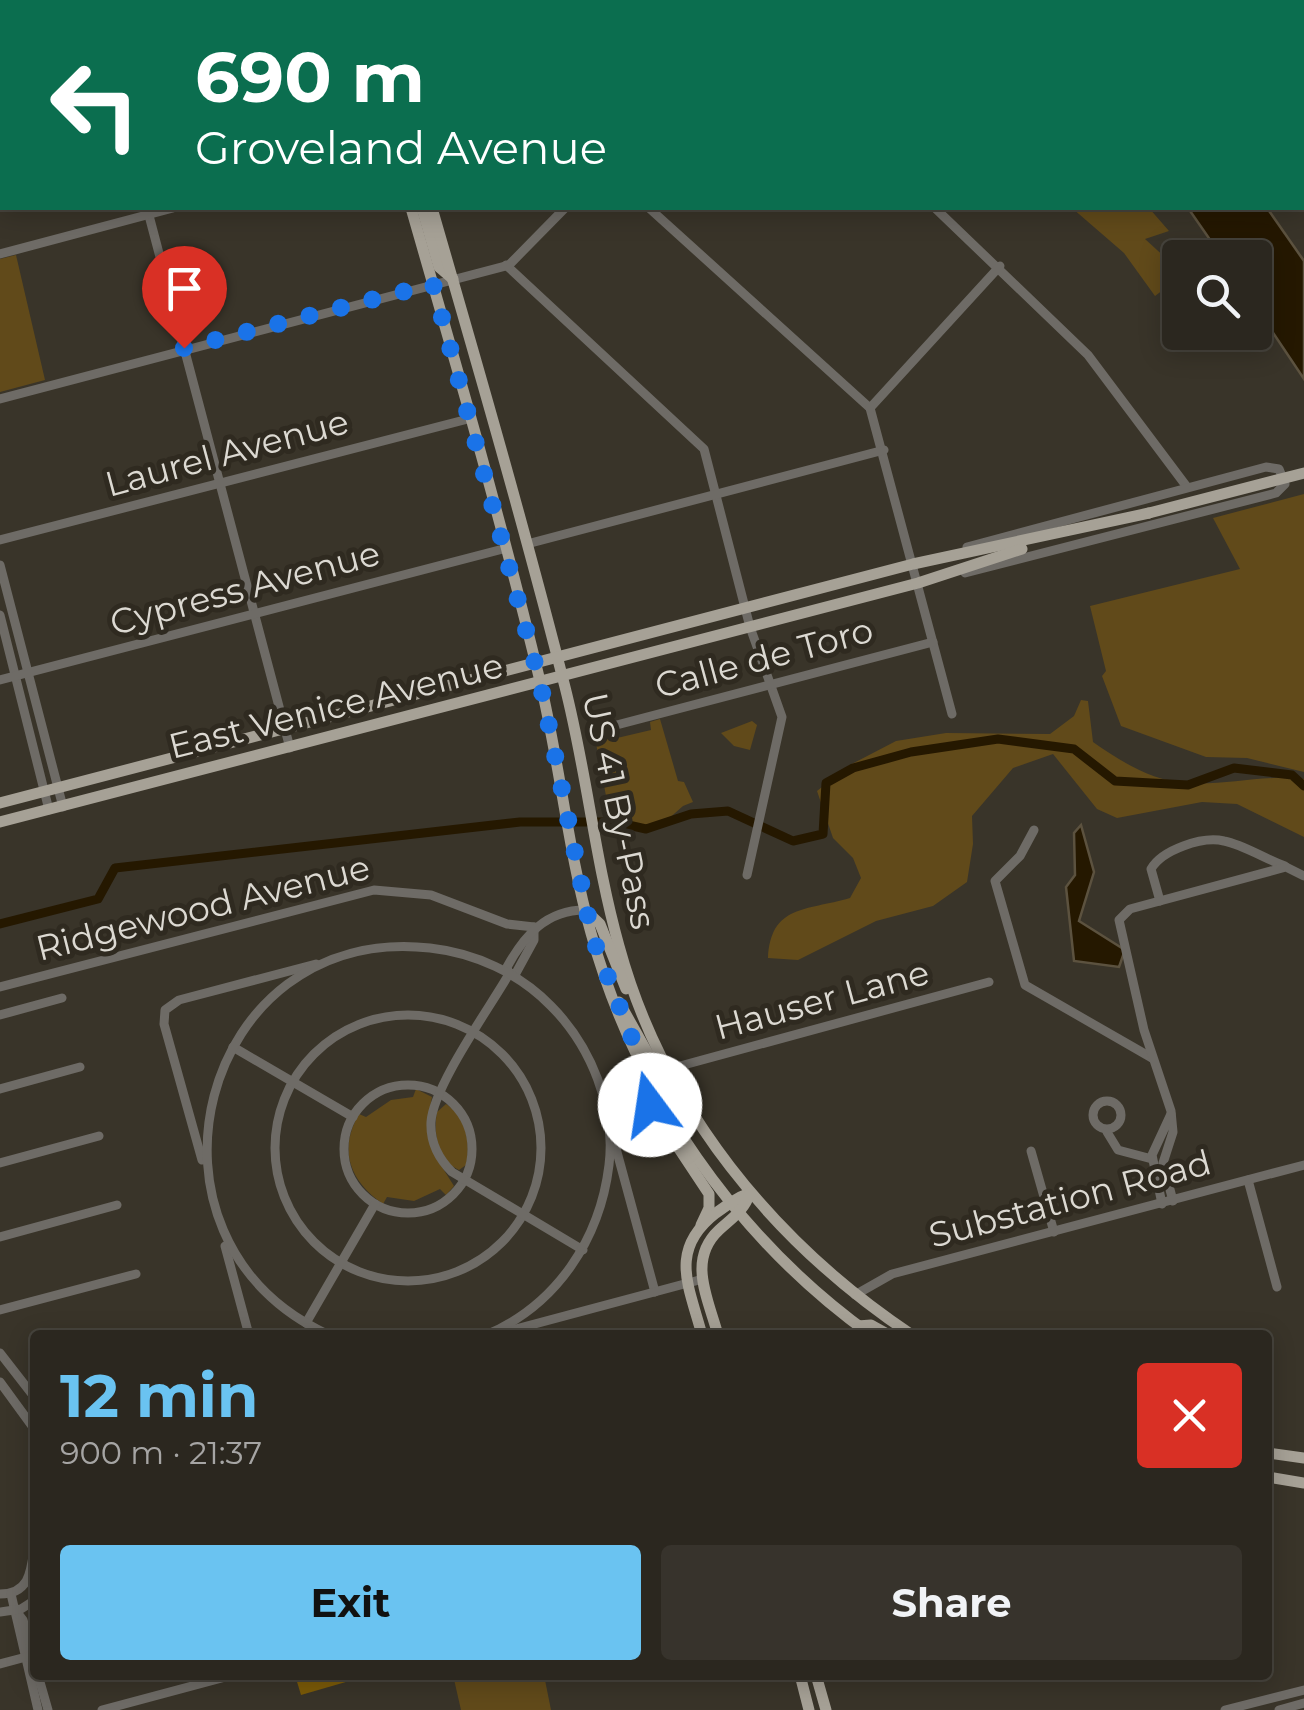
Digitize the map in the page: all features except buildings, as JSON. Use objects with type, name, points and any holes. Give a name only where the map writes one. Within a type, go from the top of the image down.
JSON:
[{"type":"main road","name":"US 41 By-Pass","points":[[412,210],[540,682],[585,910],[612,996],[644,1069],[681,1135],[730,1202],[789,1266],[863,1330]]},
{"type":"main road","points":[[423,210],[439,267],[453,280]]},
{"type":"main road","name":"US 41 By-Pass","points":[[433,210],[562,675],[618,944],[636,999],[668,1069],[710,1140],[750,1194],[854,1295],[905,1330]]},
{"type":"main road","name":"East Venice Avenue","points":[[0,803],[913,564],[1069,534],[1304,474]]},
{"type":"main road","name":"East Venice Avenue","points":[[0,822],[918,584],[1069,534]]},
{"type":"main road","points":[[585,910],[600,924],[622,983],[636,999]]},
{"type":"main road","points":[[612,996],[627,1011],[654,1062],[668,1069]]},
{"type":"main road","points":[[644,1069],[650,1105],[709,1194],[710,1208],[685,1255],[701,1330]]},
{"type":"main road","points":[[701,1225],[730,1202],[750,1194]]},
{"type":"main road","points":[[717,1330],[703,1279],[703,1248],[740,1213],[750,1194]]},
{"type":"main road","points":[[858,1326],[871,1324],[881,1330]]},
{"type":"main road","points":[[1272,1453],[1304,1458]]},
{"type":"main road","points":[[1272,1478],[1304,1483]]},
{"type":"main road","points":[[801,1680],[809,1710]]},
{"type":"main road","points":[[817,1680],[825,1708]]},
{"type":"street","points":[[0,254],[148,210],[290,748]]},
{"type":"street","points":[[0,399],[508,265],[563,210]]},
{"type":"street","points":[[651,210],[870,408],[952,714]]},
{"type":"street","points":[[937,210],[1000,266],[1105,375],[1187,487]]},
{"type":"street","points":[[508,265],[697,438],[782,723],[747,876]]},
{"type":"street","points":[[870,408],[1000,266]]},
{"type":"street","name":"Laurel Avenue","points":[[0,540],[468,419]]},
{"type":"street","points":[[527,544],[884,450]]},
{"type":"street","name":"East Venice Avenue","points":[[913,564],[1271,466],[1282,472],[1285,484],[1272,494],[918,584]]},
{"type":"street","name":"Cypress Avenue","points":[[0,680],[503,549]]},
{"type":"street","points":[[0,565],[29,672],[51,790]]},
{"type":"street","points":[[0,615],[56,808]]},
{"type":"street","name":"Calle de Toro","points":[[608,727],[933,642]]},
{"type":"street","points":[[1034,830],[1020,856],[995,881],[1023,983],[1052,1005],[1100,1025],[1152,1058]]},
{"type":"street","points":[[1160,901],[1151,869],[1159,856],[1221,840],[1304,876]]},
{"type":"street","points":[[1168,1202],[1164,1163],[1173,1132],[1171,1111],[1161,1072],[1152,1058],[1119,926],[1126,911],[1286,867]]},
{"type":"street","name":"Ridgewood Avenue","points":[[0,988],[365,892],[418,892],[504,923],[534,927]]},
{"type":"street","points":[[583,1250],[463,1180],[444,1164],[434,1143],[431,1120],[440,1093],[509,974],[507,967],[534,927],[585,910]]},
{"type":"street","points":[[247,1330],[164,1021],[165,1010],[179,1000],[378,948],[424,947],[467,955],[509,974],[544,1000],[572,1030],[594,1071],[655,1292]]},
{"type":"street","points":[[208,1182],[205,1145],[210,1103],[233,1047],[270,1000],[304,975],[338,958]]},
{"type":"street","points":[[258,979],[270,1000]]},
{"type":"street","name":"Hauser Lane","points":[[668,1069],[989,982]]},
{"type":"street","points":[[0,1015],[62,998]]},
{"type":"street","points":[[431,1018],[474,1034],[510,1064],[536,1113],[540,1162],[523,1215],[488,1254],[442,1277],[390,1280],[341,1264],[301,1228],[278,1179],[277,1126],[293,1082],[326,1043],[374,1019],[431,1018]]},
{"type":"street","points":[[233,1047],[352,1116]]},
{"type":"street","points":[[0,1089],[80,1067]]},
{"type":"street","points":[[416,1085],[440,1093],[459,1110],[469,1132],[471,1156],[463,1180],[446,1200],[428,1208],[396,1211],[376,1204],[358,1188],[346,1166],[344,1140],[352,1116],[370,1098],[397,1086],[416,1085]]},
{"type":"street","points":[[186,1101],[210,1103]]},
{"type":"street","points":[[1168,1202],[1152,1159],[1171,1111]]},
{"type":"street","points":[[497,1330],[543,1298],[583,1250],[607,1181],[609,1119]]},
{"type":"street","points":[[1107,1132],[1118,1150],[1152,1159]]},
{"type":"street","points":[[0,1163],[98,1136]]},
{"type":"street","points":[[1031,1151],[1054,1232]]},
{"type":"street","name":"Substation Road","points":[[854,1295],[892,1274],[1304,1165]]},
{"type":"street","points":[[1248,1180],[1277,1287]]},
{"type":"street","points":[[306,1323],[376,1204]]},
{"type":"street","points":[[0,1237],[117,1205]]},
{"type":"street","points":[[218,1222],[233,1252],[260,1286],[320,1330]]},
{"type":"street","points":[[0,1310],[136,1274]]},
{"type":"street","points":[[509,1330],[703,1279]]},
{"type":"street","points":[[239,1300],[260,1286]]},
{"type":"street","points":[[0,1354],[30,1392]]},
{"type":"street","points":[[20,1379],[30,1376]]},
{"type":"street","points":[[0,1382],[30,1423]]},
{"type":"street","points":[[30,1570],[28,1581],[6,1594],[30,1651]]},
{"type":"street","points":[[0,1612],[16,1611],[30,1603]]},
{"type":"street","points":[[0,1664],[30,1657]]},
{"type":"street","points":[[35,1680],[38,1710]]},
{"type":"street","points":[[39,1680],[48,1710]]},
{"type":"street","points":[[102,1710],[214,1680]]},
{"type":"street","points":[[1225,1710],[1304,1690]]},
{"type":"street","points":[[1278,1710],[1299,1705],[1290,1693]]},
{"type":"street","points":[[809,1710],[825,1708]]},
{"type":"shaded area","points":[[1074,210],[1151,210],[1169,231],[1145,239],[1162,255],[1162,291],[1155,296],[1124,253]]},
{"type":"shaded area","points":[[1189,210],[1268,210],[1304,261],[1304,379],[1272,331],[1272,240],[1210,240]]},
{"type":"shaded area","points":[[16,255],[45,380],[0,392],[0,259]]},
{"type":"shaded area","points":[[1304,494],[1304,772],[1247,758],[1206,757],[1121,726],[1102,676],[1106,671],[1090,606],[1240,569],[1213,518]]},
{"type":"shaded area","points":[[1081,700],[1088,701],[1093,742],[1149,774],[1201,783],[1304,779],[1304,837],[1237,804],[1202,802],[1117,818],[1097,809],[1053,754],[1013,768],[972,816],[973,844],[967,882],[933,906],[876,921],[798,960],[768,958],[776,928],[783,919],[850,898],[861,878],[853,858],[833,838],[817,791],[848,766],[896,741],[946,733],[1050,734],[1074,716]]},
{"type":"shaded area","points":[[660,719],[678,781],[684,782],[693,802],[658,828],[610,817],[595,738],[613,732],[617,738],[651,730],[650,722]]},
{"type":"shaded area","points":[[752,721],[757,725],[750,750],[734,746],[721,733]]},
{"type":"shaded area","points":[[1081,825],[1094,872],[1079,921],[1125,950],[1119,967],[1074,961],[1066,887],[1075,875],[1074,833]]},
{"type":"shaded area","points":[[416,1089],[432,1097],[428,1118],[442,1167],[454,1186],[446,1195],[440,1189],[414,1201],[387,1197],[383,1204],[355,1175],[349,1140],[359,1114],[366,1117],[391,1100],[413,1097]]},
{"type":"shaded area","points":[[446,1104],[458,1116],[467,1139],[466,1165],[459,1170],[446,1160],[437,1137],[437,1112]]},
{"type":"shaded area","points":[[296,1680],[353,1680],[301,1695]]},
{"type":"shaded area","points":[[454,1680],[545,1680],[551,1710],[461,1710]]},
{"type":"waterway","points":[[0,924],[98,899],[115,868],[520,822],[615,822],[646,829],[691,814],[728,811],[793,841],[823,834],[826,783],[853,768],[911,752],[998,739],[1074,749],[1115,781],[1188,785],[1234,768],[1292,775],[1304,786]]},
{"type":"route","points":[[184,348],[433,284],[540,682],[585,910],[612,996],[644,1069],[650,1105]]}]
